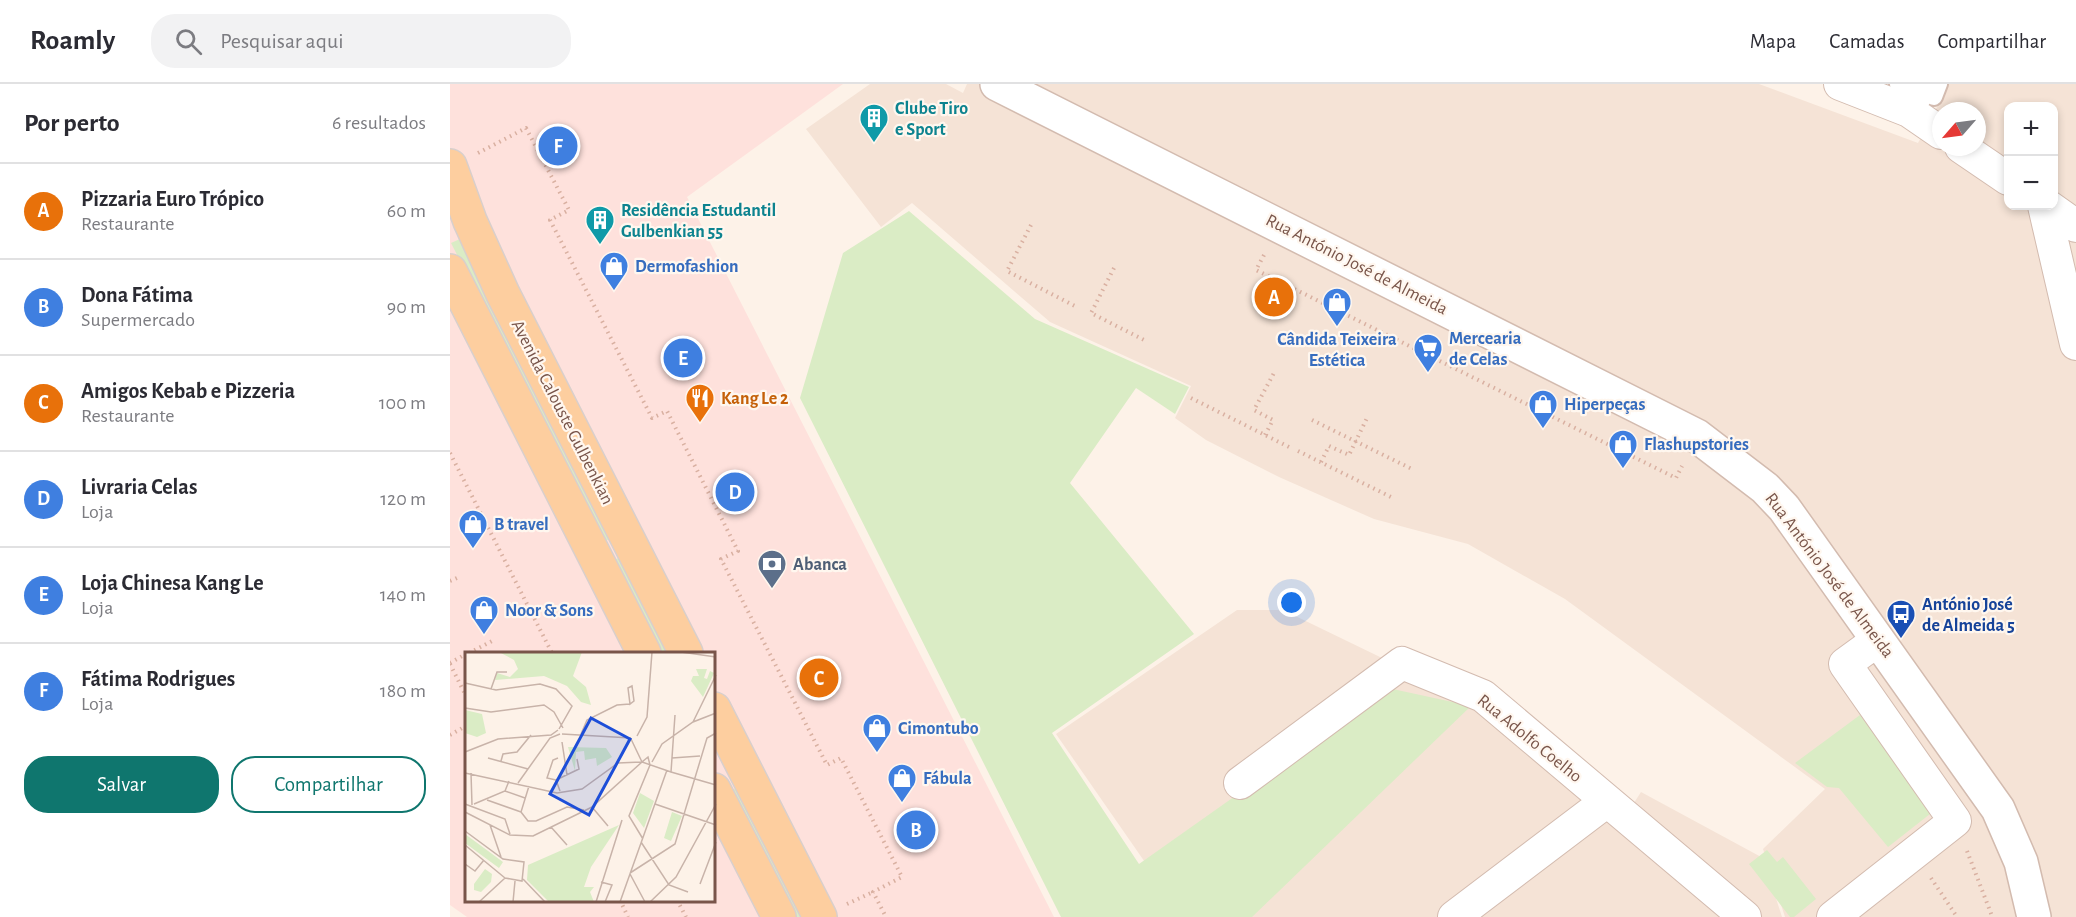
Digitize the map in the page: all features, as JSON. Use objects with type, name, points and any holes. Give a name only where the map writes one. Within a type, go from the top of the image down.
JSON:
[{"type":"main road","name":"Avenida Calouste Gulbenkian","points":[[450,167],[470,220],[503,294],[685,652]]},
{"type":"main road","name":"Avenida Calouste Gulbenkian","points":[[450,271],[643,652]]},
{"type":"main road","points":[[716,712],[833,910]]},
{"type":"main road","points":[[716,794],[779,917]]},
{"type":"street","name":"Rua António José de Almeida","points":[[996,84],[1697,436],[1772,494],[1998,809],[2021,862],[2034,917]]},
{"type":"street","points":[[1840,84],[1917,91],[1932,117]]},
{"type":"street","points":[[1974,156],[2004,176]]},
{"type":"street","points":[[2047,210],[2076,344]]},
{"type":"street","points":[[2052,210],[2076,226]]},
{"type":"street","points":[[1833,917],[1955,821],[1845,664],[1878,640]]},
{"type":"street","name":"Rua Adolfo Coelho","points":[[1240,783],[1402,663],[1483,696],[1745,917]]},
{"type":"street","points":[[1454,917],[1607,801]]},
{"type":"path","points":[[450,167],[526,128],[569,210],[550,220],[652,418],[667,411],[738,550],[721,559],[827,765],[842,758],[902,877],[833,910]]},
{"type":"path","points":[[1031,225],[1007,271],[1075,306]]},
{"type":"path","points":[[1114,268],[1091,313],[1146,341]]},
{"type":"path","points":[[1261,273],[1657,468]]},
{"type":"path","points":[[1265,435],[1273,420],[1254,410],[1275,371]]},
{"type":"path","points":[[1191,398],[1289,447]]},
{"type":"path","points":[[1321,462],[1329,446],[1349,455],[1368,416]]},
{"type":"path","points":[[1312,420],[1412,469]]},
{"type":"path","points":[[1298,451],[1391,497]]},
{"type":"path","points":[[450,453],[551,652]]},
{"type":"path","points":[[450,581],[459,577]]},
{"type":"path","points":[[472,652],[492,641]]},
{"type":"path","points":[[465,656],[450,664],[465,694]]},
{"type":"path","points":[[450,735],[465,727]]},
{"type":"path","points":[[1964,843],[1992,916],[1990,917]]},
{"type":"path","points":[[1931,878],[1957,917]]},
{"type":"path","points":[[873,892],[886,917]]},
{"type":"path","points":[[621,902],[628,917]]},
{"type":"path","points":[[678,902],[686,917]]},
{"type":"shaded area","points":[[450,84],[843,84],[687,197],[1054,917],[467,917],[450,905]]},
{"type":"shaded area","points":[[870,84],[946,84],[963,93],[967,84],[1759,84],[1918,143],[1932,116],[1932,156],[1986,156],[1986,102],[1940,102],[1949,84],[2076,84],[2076,917],[1785,917],[1763,849],[1825,789],[1565,599],[1468,544],[1374,519],[1279,477],[1206,440],[1175,418],[1191,386],[1050,322],[912,203],[881,227],[806,129]]},
{"type":"shaded area","points":[[1237,610],[1283,610],[1477,704],[1621,823],[1641,792],[1763,858],[1782,917],[1183,917],[1056,734]]},
{"type":"green space","points":[[909,211],[1035,319],[1189,387],[1175,414],[1136,388],[1070,483],[1194,634],[1052,733],[1139,864],[1388,688],[1471,706],[1252,917],[1061,917],[800,398],[843,253]]},
{"type":"green space","points":[[460,239],[611,538],[604,542],[451,243]]},
{"type":"green space","points":[[620,557],[668,652],[659,652],[613,561]]},
{"type":"green space","points":[[1860,715],[1930,808],[1930,814],[1888,847],[1839,788],[1827,787],[1795,763]]},
{"type":"green space","points":[[738,787],[804,917],[793,917],[729,792]]},
{"type":"green space","points":[[1767,850],[1777,862],[1783,857],[1816,899],[1794,917],[1790,917],[1749,864]]},
{"type":"place","name":"Clube Tiro e Sport","points":[[874,144]]},
{"type":"place","name":"Fátima Rodrigues","points":[[558,146]]},
{"type":"place","name":"Residência Estudantil Gulbenkian 55","points":[[600,246]]},
{"type":"place","name":"Dermofashion","points":[[614,292]]},
{"type":"place","name":"Pizzaria Euro Trópico","points":[[1274,297]]},
{"type":"place","name":"Cândida Teixeira Estética","points":[[1337,328]]},
{"type":"place","name":"Loja Chinesa Kang Le","points":[[683,358]]},
{"type":"place","name":"Mercearia de Celas","points":[[1428,374]]},
{"type":"place","name":"Kang Le 2","points":[[700,424]]},
{"type":"place","name":"Hiperpeças","points":[[1543,430]]},
{"type":"place","name":"Flashupstories","points":[[1623,470]]},
{"type":"place","name":"Livraria Celas","points":[[735,492]]},
{"type":"place","name":"B travel","points":[[473,550]]},
{"type":"place","name":"Abanca","points":[[772,590]]},
{"type":"place","name":"Noor & Sons","points":[[484,636]]},
{"type":"place","name":"António José de Almeida 5","points":[[1901,640]]},
{"type":"place","name":"Amigos Kebab e Pizzeria","points":[[819,678]]},
{"type":"place","name":"Cimontubo","points":[[877,754]]},
{"type":"place","name":"Fábula","points":[[902,804]]},
{"type":"place","name":"Dona Fátima","points":[[916,830]]}]
